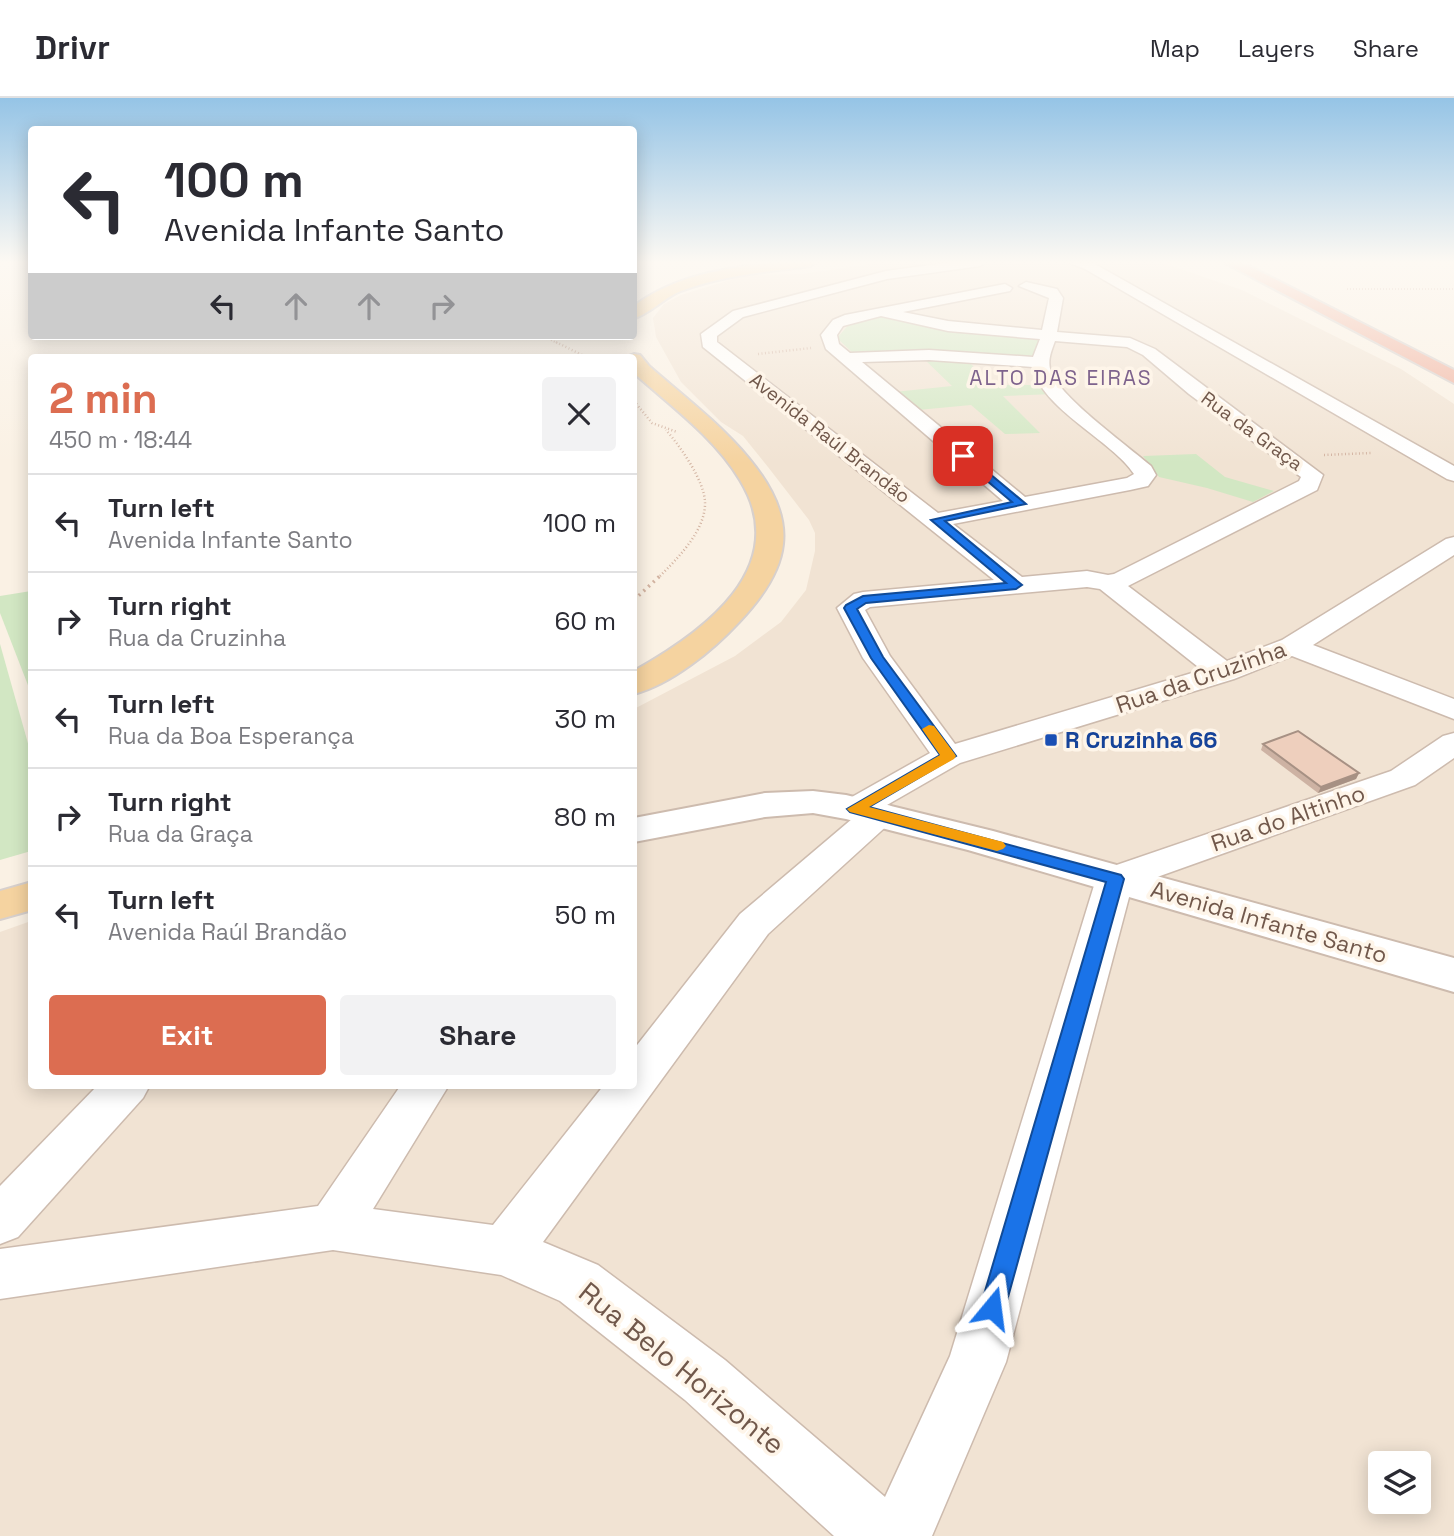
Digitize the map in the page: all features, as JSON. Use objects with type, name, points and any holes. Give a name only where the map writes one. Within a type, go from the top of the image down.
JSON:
[{"type":"highway","points":[[1360,329],[1454,377]]},
{"type":"highway","points":[[1390,329],[1454,363]]},
{"type":"main road","points":[[637,360],[754,480],[766,504],[772,527],[770,555],[757,584],[730,615],[691,648],[637,682]]},
{"type":"main road","points":[[0,878],[28,870]]},
{"type":"main road","points":[[0,905],[28,897]]},
{"type":"street","name":"Avenida Raúl Brandão","points":[[716,329],[709,334],[709,344],[725,358],[1016,585]]},
{"type":"street","points":[[833,329],[829,335],[832,346],[1020,504]]},
{"type":"street","name":"Rua da Graça","points":[[948,756],[877,658],[850,608],[863,600],[1087,579],[1108,583],[1123,579],[1310,485],[1312,475],[1195,390],[1143,348],[1119,340],[983,329]]},
{"type":"street","points":[[936,520],[1130,484],[1140,481],[1145,475],[1144,470],[1065,401],[1043,375],[1041,363],[1050,329]]},
{"type":"street","points":[[1199,329],[1454,475]]},
{"type":"street","points":[[1224,329],[1454,456]]},
{"type":"street","points":[[1244,355],[1269,354]]},
{"type":"street","points":[[848,358],[929,355],[1041,363]]},
{"type":"street","name":"Rua da Cruzinha","points":[[637,1077],[754,925],[867,811],[948,756],[1224,673],[1292,646],[1454,544]]},
{"type":"street","points":[[1108,583],[1224,673]]},
{"type":"street","points":[[1292,646],[1454,710]]},
{"type":"street","name":"Rua do Altinho","points":[[1115,879],[1404,778],[1454,743]]},
{"type":"street","name":"Avenida Infante Santo","points":[[637,829],[765,805],[813,802],[867,811],[1454,975]]},
{"type":"street","points":[[900,1536],[977,1362],[1115,879]]},
{"type":"street","points":[[0,1221],[123,1089]]},
{"type":"street","points":[[333,1227],[423,1089]]},
{"type":"street","name":"Rua da Cruzinha","points":[[505,1251],[628,1089]]},
{"type":"street","name":"Rua Belo Horizonte","points":[[0,1274],[333,1227],[505,1251],[579,1283],[705,1380],[882,1536]]},
{"type":"path","points":[[551,340],[580,354]]},
{"type":"path","points":[[725,358],[832,346]]},
{"type":"path","points":[[637,597],[681,552],[696,532],[704,508],[705,501],[689,460],[666,430]]},
{"type":"path","points":[[1283,454],[1314,456],[1413,452]]},
{"type":"shaded area","points":[[655,329],[1321,329],[1401,369],[1454,404],[1454,1536],[0,1536],[0,932],[28,922],[28,1089],[637,1089],[637,707],[735,656],[781,622],[806,590],[815,551],[815,533],[809,520],[768,467],[743,436],[721,422],[681,382],[656,337]]},
{"type":"green space","points":[[845,329],[982,329],[1045,338],[1034,358],[854,354],[837,338]]},
{"type":"green space","points":[[923,358],[969,359],[992,385],[1046,385],[1054,394],[1003,396],[1040,433],[1005,434],[971,405],[918,410],[894,392],[952,386]]},
{"type":"green space","points":[[1196,454],[1225,477],[1274,491],[1253,502],[1159,477],[1143,456]]},
{"type":"green space","points":[[28,592],[28,685],[0,613],[0,596]]},
{"type":"green space","points":[[0,644],[28,743],[28,852],[0,860]]},
{"type":"building","points":[[1298,731],[1359,773],[1321,787],[1263,744]]},
{"type":"slow traffic","points":[[929,729],[948,756],[855,809],[997,846]]},
{"type":"place","name":"R Cruzinha 66","points":[[1051,740]]},
{"type":"district","name":"ALTO DAS EIRAS","points":[[1061,377]]},
{"type":"route","points":[[963,456],[1020,504],[936,520],[1016,585],[863,600],[850,608],[877,658],[948,756],[855,809],[979,840],[1115,879],[992,1308]]}]
